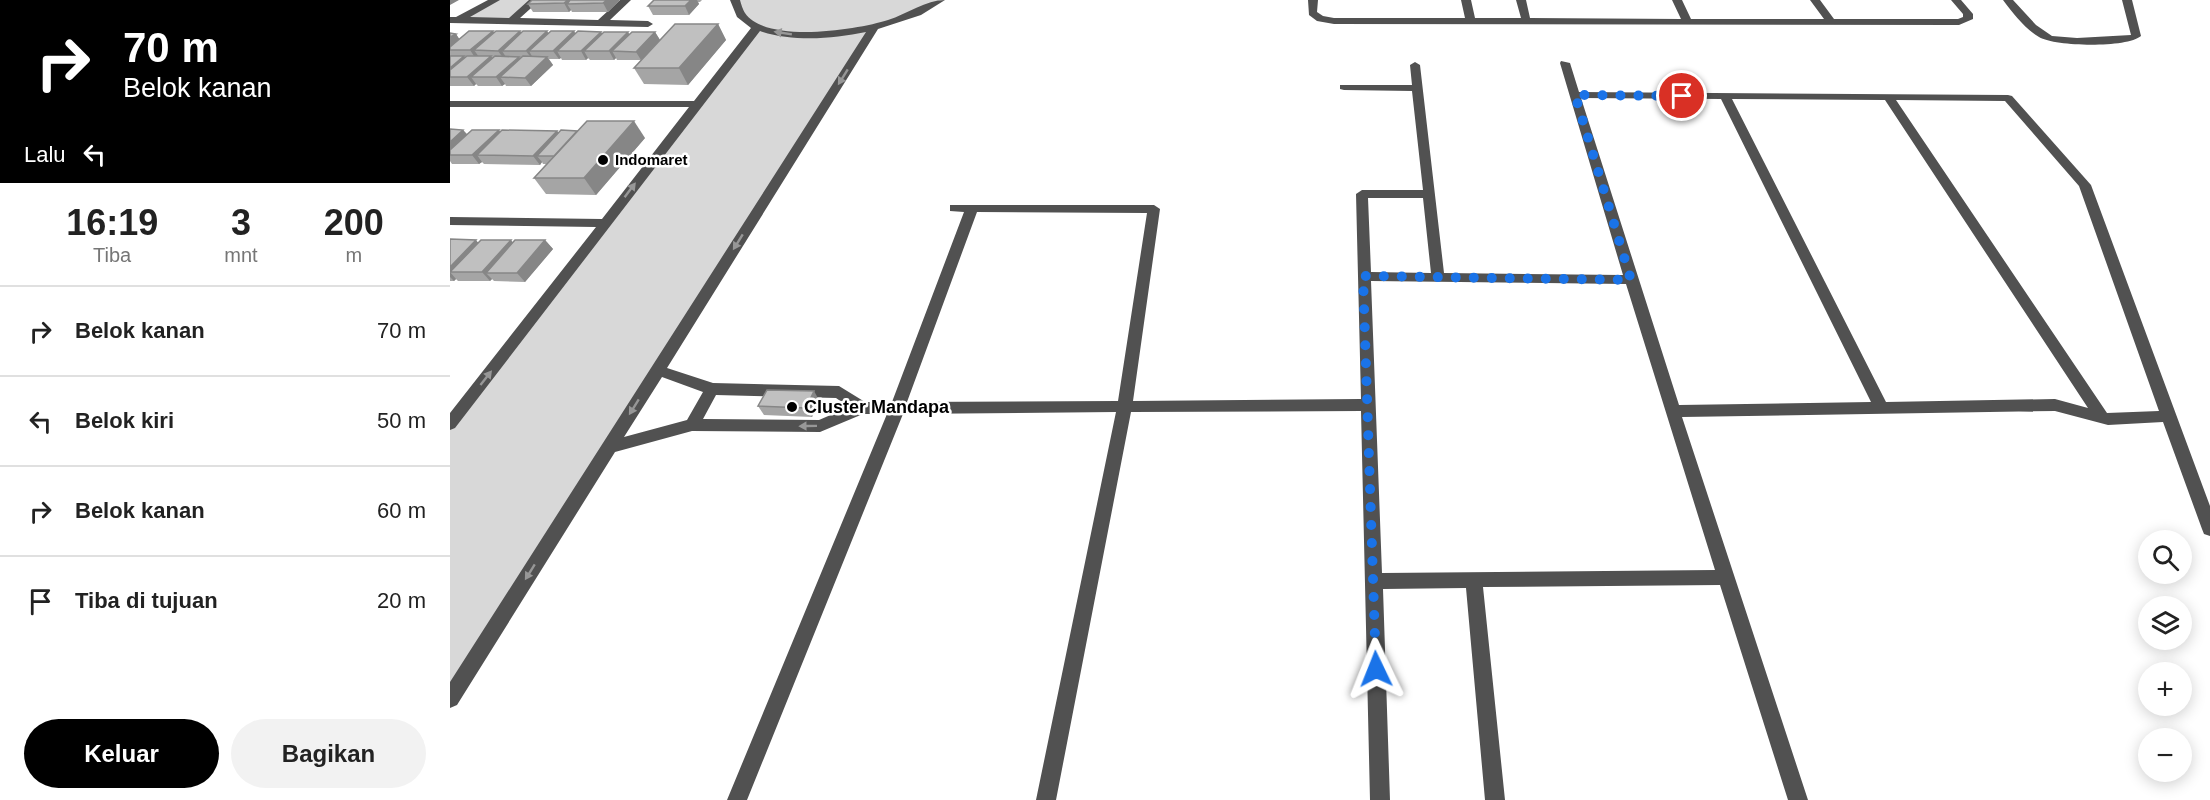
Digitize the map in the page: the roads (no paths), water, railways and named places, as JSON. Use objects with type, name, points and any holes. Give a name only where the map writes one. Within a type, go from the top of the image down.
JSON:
[{"type":"street","points":[[453,21],[495,0]]},
{"type":"street","points":[[512,21],[535,0]]},
{"type":"street","points":[[601,23],[626,0]]},
{"type":"street","points":[[735,0],[738,12],[758,26],[807,35],[874,28],[917,13],[939,0]]},
{"type":"street","points":[[1312,0],[1312,13],[1320,19],[1334,21],[1959,22],[1968,19],[1968,14],[1956,0]]},
{"type":"street","points":[[1466,0],[1470,20]]},
{"type":"street","points":[[1521,0],[1526,21]]},
{"type":"street","points":[[1677,0],[1687,21]]},
{"type":"street","points":[[1815,0],[1831,22]]},
{"type":"street","points":[[2008,0],[2048,38],[2128,39],[2136,36],[2127,0]]},
{"type":"street","points":[[453,21],[648,24]]},
{"type":"street","points":[[450,424],[695,104],[758,26]]},
{"type":"street","points":[[450,699],[874,28]]},
{"type":"street","points":[[1566,63],[1631,280],[1798,800]]},
{"type":"street","points":[[1415,66],[1438,278]]},
{"type":"street","points":[[1344,87],[1417,88]]},
{"type":"street","points":[[1575,95],[2008,98],[2085,185],[2210,529]]},
{"type":"street","points":[[1725,96],[1881,407]]},
{"type":"street","points":[[1888,97],[2102,417]]},
{"type":"street","points":[[450,104],[695,104]]},
{"type":"street","points":[[1380,800],[1362,194],[1429,194]]},
{"type":"street","points":[[954,208],[1154,209],[1125,406],[1046,800]]},
{"type":"street","points":[[737,800],[898,406],[972,208]]},
{"type":"street","points":[[450,221],[605,223]]},
{"type":"street","points":[[1363,276],[1631,280]]},
{"type":"street","points":[[658,370],[712,389],[839,392],[862,408]]},
{"type":"street","points":[[692,425],[712,389]]},
{"type":"street","points":[[609,447],[692,425],[820,426],[862,408],[898,406],[1368,405]]},
{"type":"street","points":[[1673,411],[2055,405],[2108,419],[2168,414]]},
{"type":"street","points":[[1373,581],[1727,578]]},
{"type":"street","points":[[1474,580],[1495,800]]},
{"type":"place","name":"Indomaret","points":[[603,160]]},
{"type":"place","name":"Cluster Mandapa","points":[[792,407]]}]
